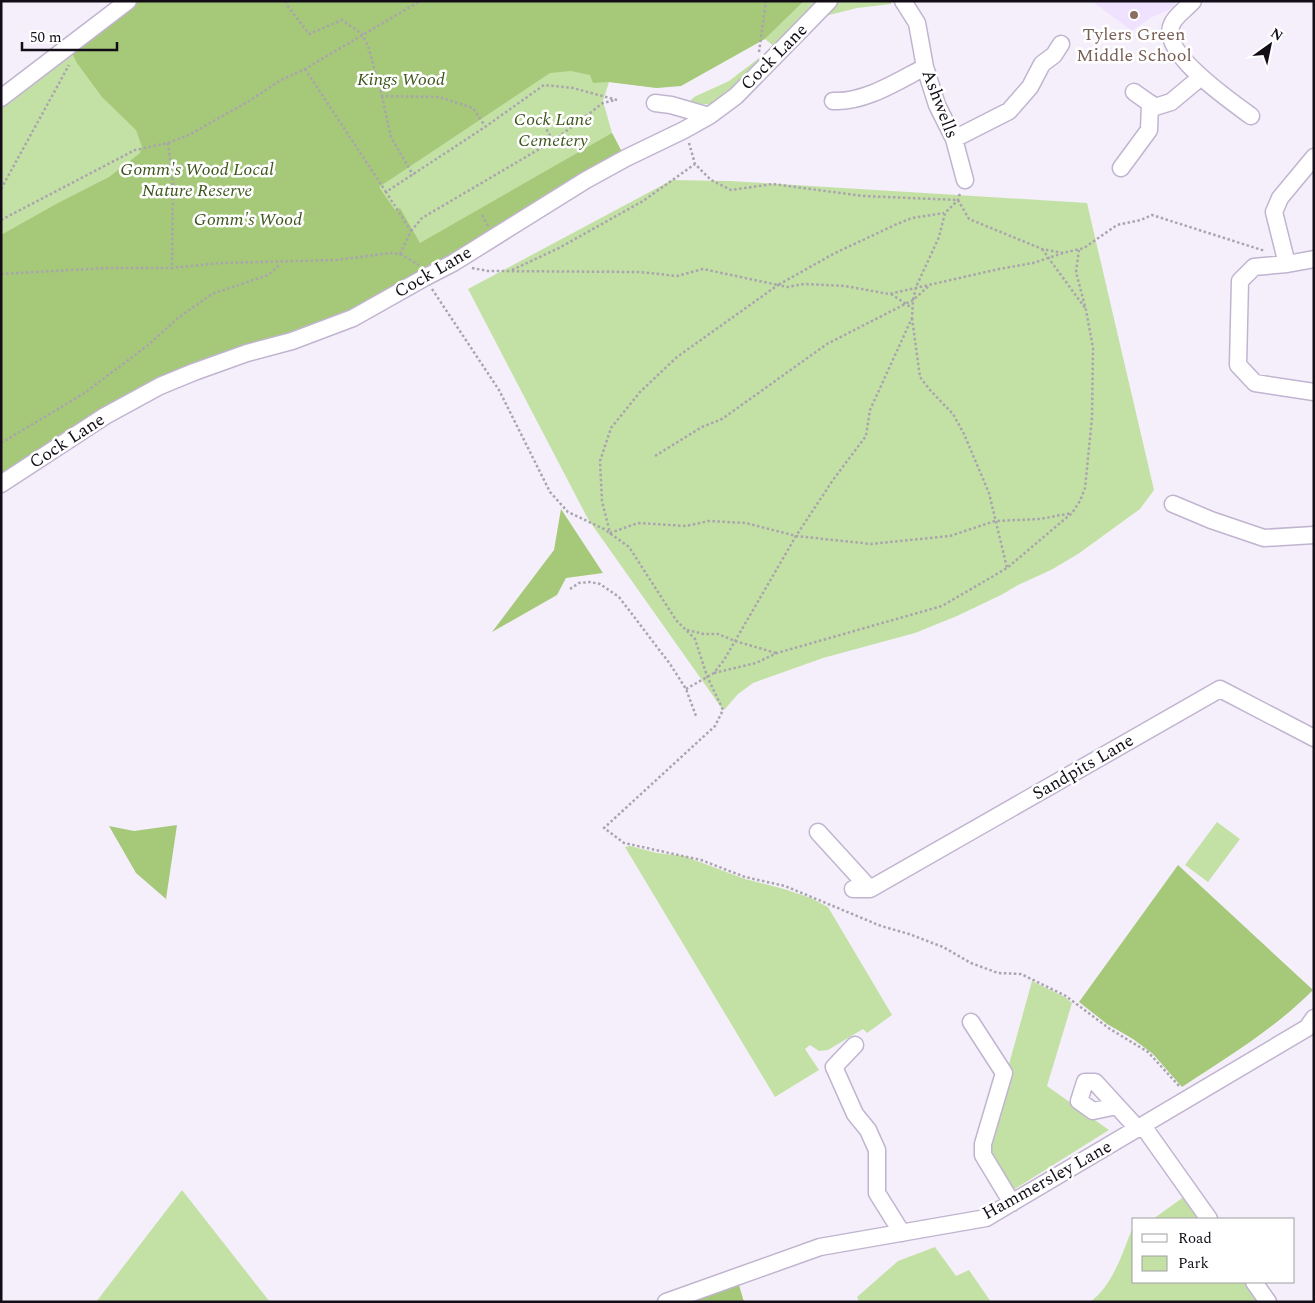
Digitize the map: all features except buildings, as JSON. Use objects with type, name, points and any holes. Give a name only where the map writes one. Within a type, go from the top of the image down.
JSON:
[{"type":"street","points":[[1,98],[128,1]]},
{"type":"street","name":"Cock Lane","points":[[1,484],[90,425],[160,386],[247,353],[292,340],[353,318],[453,263],[586,180],[709,116],[736,96],[829,1]]},
{"type":"street","name":"Ashwells","points":[[903,1],[917,23],[925,67],[937,105],[954,139],[965,180]]},
{"type":"street","points":[[1193,1],[1172,23],[1170,36],[1182,57],[1201,77],[1230,92],[1251,116]]},
{"type":"street","points":[[954,139],[1009,111],[1030,87],[1042,64],[1054,55],[1061,44]]},
{"type":"street","points":[[833,101],[843,102],[880,91],[925,67]]},
{"type":"street","points":[[1134,92],[1155,107],[1171,102],[1201,77]]},
{"type":"street","points":[[655,103],[671,105],[709,116]]},
{"type":"street","points":[[1121,168],[1149,130],[1150,103]]},
{"type":"street","points":[[1287,264],[1274,212],[1280,198],[1314,157]]},
{"type":"street","points":[[1314,259],[1254,267],[1240,281],[1238,365],[1255,383],[1314,392]]},
{"type":"street","points":[[1173,504],[1211,520],[1264,538],[1314,535]]},
{"type":"street","name":"Sandpits Lane","points":[[853,889],[870,889],[1220,689],[1314,738]]},
{"type":"street","points":[[818,832],[870,889]]},
{"type":"street","name":"Hammersley Lane","points":[[666,1302],[820,1247],[986,1218],[1141,1128],[1307,1028],[1314,1018]]},
{"type":"street","points":[[971,1022],[1004,1073],[983,1149],[988,1163],[1012,1203]]},
{"type":"street","points":[[855,1045],[834,1067],[856,1114],[868,1130],[877,1150],[877,1192],[902,1233]]},
{"type":"street","points":[[1116,1106],[1141,1128],[1208,1218]]},
{"type":"street","points":[[1255,1283],[1268,1302]]},
{"type":"path","points":[[286,1],[309,34],[342,20],[362,34],[368,46],[391,137],[413,175]]},
{"type":"path","points":[[1,220],[135,150],[168,143],[189,135],[420,1]]},
{"type":"path","points":[[756,76],[766,1]]},
{"type":"path","points":[[1,189],[72,58]]},
{"type":"path","points":[[305,68],[411,231]]},
{"type":"path","points":[[386,192],[485,127],[544,85],[573,88],[617,100],[603,103],[578,124],[553,141],[422,218],[411,231],[400,254]]},
{"type":"path","points":[[382,96],[440,98],[473,108],[485,127]]},
{"type":"path","points":[[544,125],[553,141]]},
{"type":"path","points":[[684,130],[687,134],[695,164],[711,180],[730,190],[773,184],[863,196],[958,200]]},
{"type":"path","points":[[168,143],[173,184],[172,268]]},
{"type":"path","points":[[511,271],[558,248],[643,200],[695,164]]},
{"type":"path","points":[[958,200],[945,213],[939,238],[912,300],[912,318],[920,377],[953,414],[964,434],[988,493],[1007,568]]},
{"type":"path","points":[[958,200],[969,219],[1042,249],[1063,253]]},
{"type":"path","points":[[945,213],[912,218],[897,224],[835,253],[778,285],[677,357],[640,392],[611,428],[600,461],[602,502],[610,533],[638,523],[686,526],[708,521],[746,523],[796,536],[870,544],[950,536],[995,521],[1040,519],[1072,512]]},
{"type":"path","points":[[890,294],[1048,259],[1063,253],[1079,250],[1117,225],[1152,216],[1268,252]]},
{"type":"path","points":[[1042,249],[1086,310]]},
{"type":"path","points":[[686,689],[714,673],[756,663],[777,653],[942,606],[1007,568],[1072,512],[1080,501],[1085,488],[1092,418],[1093,348],[1076,272],[1079,250]]},
{"type":"path","points":[[1,274],[106,268],[172,268],[220,263],[282,263],[336,260],[391,253],[400,254],[420,266]]},
{"type":"path","points":[[1,443],[83,394],[146,346],[178,318],[212,294],[268,275],[282,263]]},
{"type":"path","points":[[453,263],[488,270],[640,272],[677,276],[703,269],[787,287],[804,284],[845,286],[890,294],[912,308]]},
{"type":"path","points":[[429,284],[499,390],[550,492],[568,512],[604,529]]},
{"type":"path","points":[[655,456],[702,427],[722,419],[827,344],[906,304],[931,284]]},
{"type":"path","points":[[714,673],[735,642],[796,536],[833,480],[866,436],[870,410],[912,318]]},
{"type":"path","points":[[570,589],[579,583],[590,582],[600,584],[619,597],[670,664],[686,689],[696,716]]},
{"type":"path","points":[[686,629],[704,634],[718,634],[735,642],[777,653]]},
{"type":"shaded area","name":"Tylers Green Middle School","points":[[1092,1],[1178,1],[1169,10],[1150,18],[1132,31]]},
{"type":"green space","name":"Gomm's Wood","points":[[136,1],[804,1],[765,39],[681,86],[657,88],[609,82],[593,83],[590,75],[571,71],[550,73],[379,187],[395,210],[400,208],[420,243],[612,133],[623,154],[559,187],[353,315],[244,351],[49,446],[37,449],[19,467],[1,479],[1,235],[109,177],[140,153],[142,147],[136,130],[102,97],[77,63],[71,51]]},
{"type":"green space","name":"Gomm's Wood","points":[[535,1],[657,88],[609,82],[603,101],[612,133],[623,154],[559,187],[498,225],[49,446],[37,449],[19,467],[1,479],[1,102],[71,51]]},
{"type":"green space","points":[[804,1],[823,1],[776,48],[765,39]]},
{"type":"green space","points":[[836,1],[891,1],[891,4],[857,8],[821,17]]},
{"type":"green space","points":[[767,52],[770,54],[718,105],[688,103],[694,97],[729,81]]},
{"type":"green space","points":[[672,180],[730,181],[1087,203],[1154,490],[1140,509],[1078,554],[1051,570],[957,616],[915,633],[823,658],[753,683],[738,694],[723,710],[588,519],[468,289]]},
{"type":"green space","points":[[561,509],[603,573],[566,578],[557,595],[492,632],[554,550]]},
{"type":"green space","points":[[1217,822],[1240,839],[1208,882],[1185,865]]},
{"type":"green space","points":[[177,825],[166,899],[136,873],[109,826],[134,831]]},
{"type":"green space","points":[[630,846],[657,853],[684,856],[745,879],[811,898],[828,907],[892,1015],[867,1033],[863,1029],[828,1050],[819,1051],[810,1045],[805,1049],[819,1070],[775,1097],[625,847]]},
{"type":"green space","points":[[1178,865],[1313,990],[1266,1030],[1182,1087],[1153,1054],[1133,1039],[1107,1024],[1079,1002]]},
{"type":"green space","points":[[1032,981],[1065,997],[1072,1003],[1047,1086],[1109,1130],[1013,1190],[1006,1187],[987,1144]]},
{"type":"green space","points":[[182,1190],[270,1302],[96,1302]]},
{"type":"green space","points":[[1185,1196],[1200,1218],[1154,1218]]},
{"type":"green space","points":[[1132,1230],[1132,1283],[1247,1283],[1260,1302],[1090,1302],[1105,1286],[1121,1257]]},
{"type":"green space","points":[[935,1247],[956,1276],[969,1270],[991,1302],[859,1302],[857,1297],[898,1261]]},
{"type":"green space","points":[[739,1285],[744,1302],[687,1302]]},
{"type":"place","name":"Tylers Green Middle School","points":[[1134,15]]},
{"type":"park label","name":"Kings Wood","points":[[401,79]]},
{"type":"park label","name":"Cock Lane Cemetery","points":[[553,129]]},
{"type":"park label","name":"Gomm's Wood Local Nature Reserve","points":[[197,179]]}]
